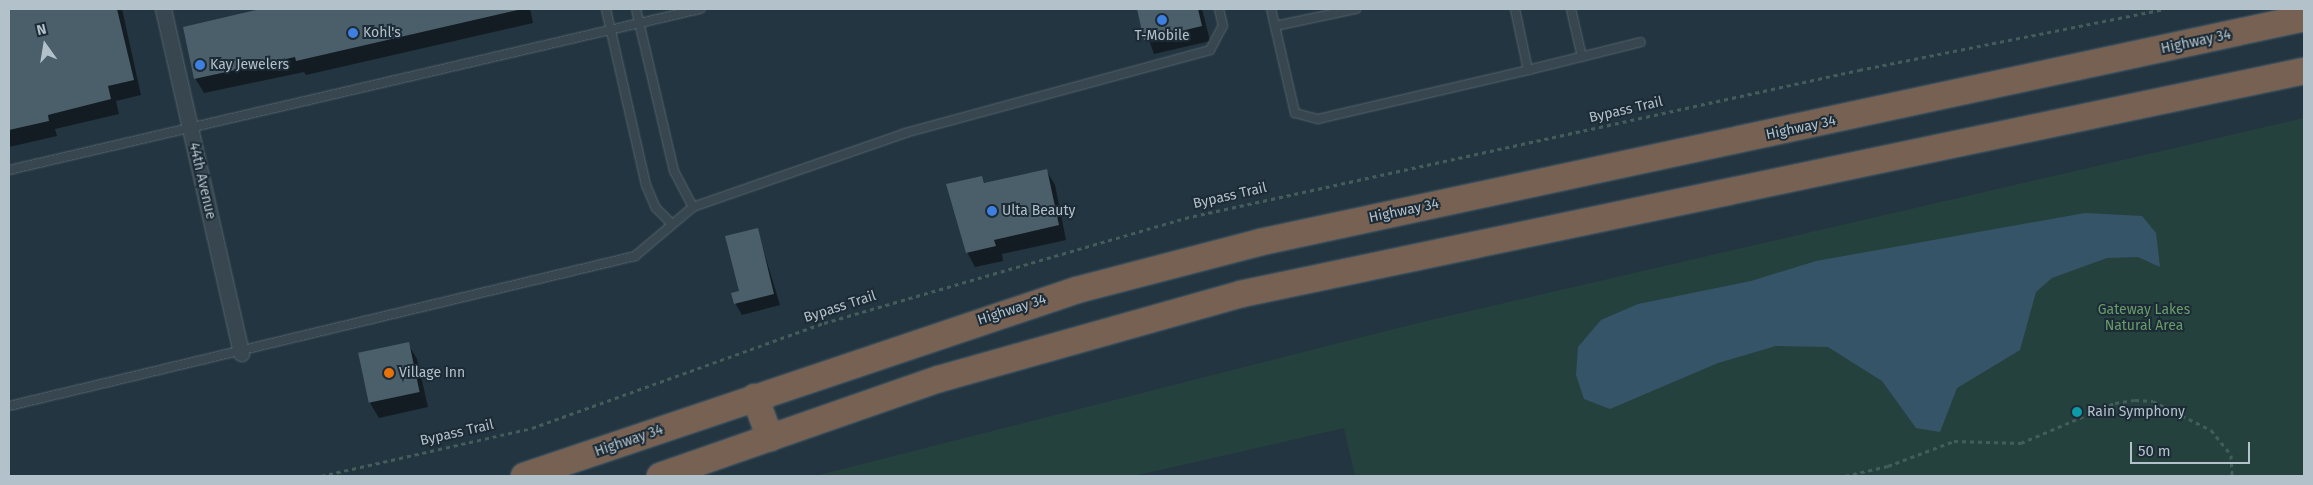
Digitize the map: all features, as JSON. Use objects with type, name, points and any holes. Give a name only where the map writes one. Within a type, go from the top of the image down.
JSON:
[{"type":"highway","name":"Highway 34","points":[[524,476],[1077,290],[1261,242],[2304,18]]},
{"type":"highway","points":[[660,476],[939,379],[1241,294],[2304,71]]},
{"type":"highway","points":[[755,397],[770,438]]},
{"type":"street","name":"44th Avenue","points":[[163,9],[241,353]]},
{"type":"lane","points":[[606,9],[646,185],[656,208],[671,223]]},
{"type":"lane","points":[[636,9],[674,170],[693,207]]},
{"type":"lane","points":[[9,170],[189,126],[700,9]]},
{"type":"lane","points":[[9,406],[241,353],[635,256],[651,247],[671,223],[693,207],[904,133],[1210,50],[1223,26],[1219,9]]},
{"type":"lane","points":[[1271,9],[1295,112],[1318,119],[1641,42]]},
{"type":"lane","points":[[1275,26],[1356,9]]},
{"type":"lane","points":[[1515,9],[1528,70]]},
{"type":"lane","points":[[1571,9],[1582,57]]},
{"type":"path","name":"Bypass Trail","points":[[321,476],[532,428],[824,323],[1184,218],[1859,70],[2163,9]]},
{"type":"path","points":[[1845,476],[1888,466],[1954,441],[2021,442],[2115,403],[2135,400],[2153,401],[2211,430],[2231,455],[2232,476]]},
{"type":"green space","name":"Gateway Lakes Natural Area","points":[[2304,118],[2304,476],[1355,476],[1344,428],[1134,476],[815,476],[1418,323]]},
{"type":"water","points":[[2085,213],[2142,216],[2156,233],[2160,267],[2138,257],[2107,258],[2052,278],[2036,292],[2020,350],[1957,388],[1940,432],[1916,428],[1882,381],[1828,347],[1776,346],[1718,363],[1610,409],[1584,399],[1576,375],[1578,347],[1601,320],[1638,304],[1751,281],[1816,261]]},
{"type":"building","points":[[9,9],[117,9],[134,80],[108,86],[111,99],[48,115],[49,121],[9,130]]},
{"type":"building","points":[[260,9],[518,10],[296,61],[295,57],[194,79],[183,27]]},
{"type":"building","points":[[1137,9],[1198,9],[1202,26],[1144,40]]},
{"type":"building","points":[[1047,169],[1059,225],[994,240],[996,246],[966,253],[946,184],[982,176],[984,183]]},
{"type":"building","points":[[758,228],[774,294],[734,304],[731,293],[739,291],[725,236]]},
{"type":"building","name":"Village Inn","points":[[409,342],[420,392],[369,403],[358,353]]},
{"type":"place","name":"T-Mobile","points":[[1162,20]]},
{"type":"place","name":"Kohl's","points":[[353,33]]},
{"type":"place","name":"Kay Jewelers","points":[[200,65]]},
{"type":"place","name":"Ulta Beauty","points":[[992,211]]},
{"type":"place","name":"Village Inn","points":[[389,373]]},
{"type":"place","name":"Rain Symphony","points":[[2077,412]]}]
